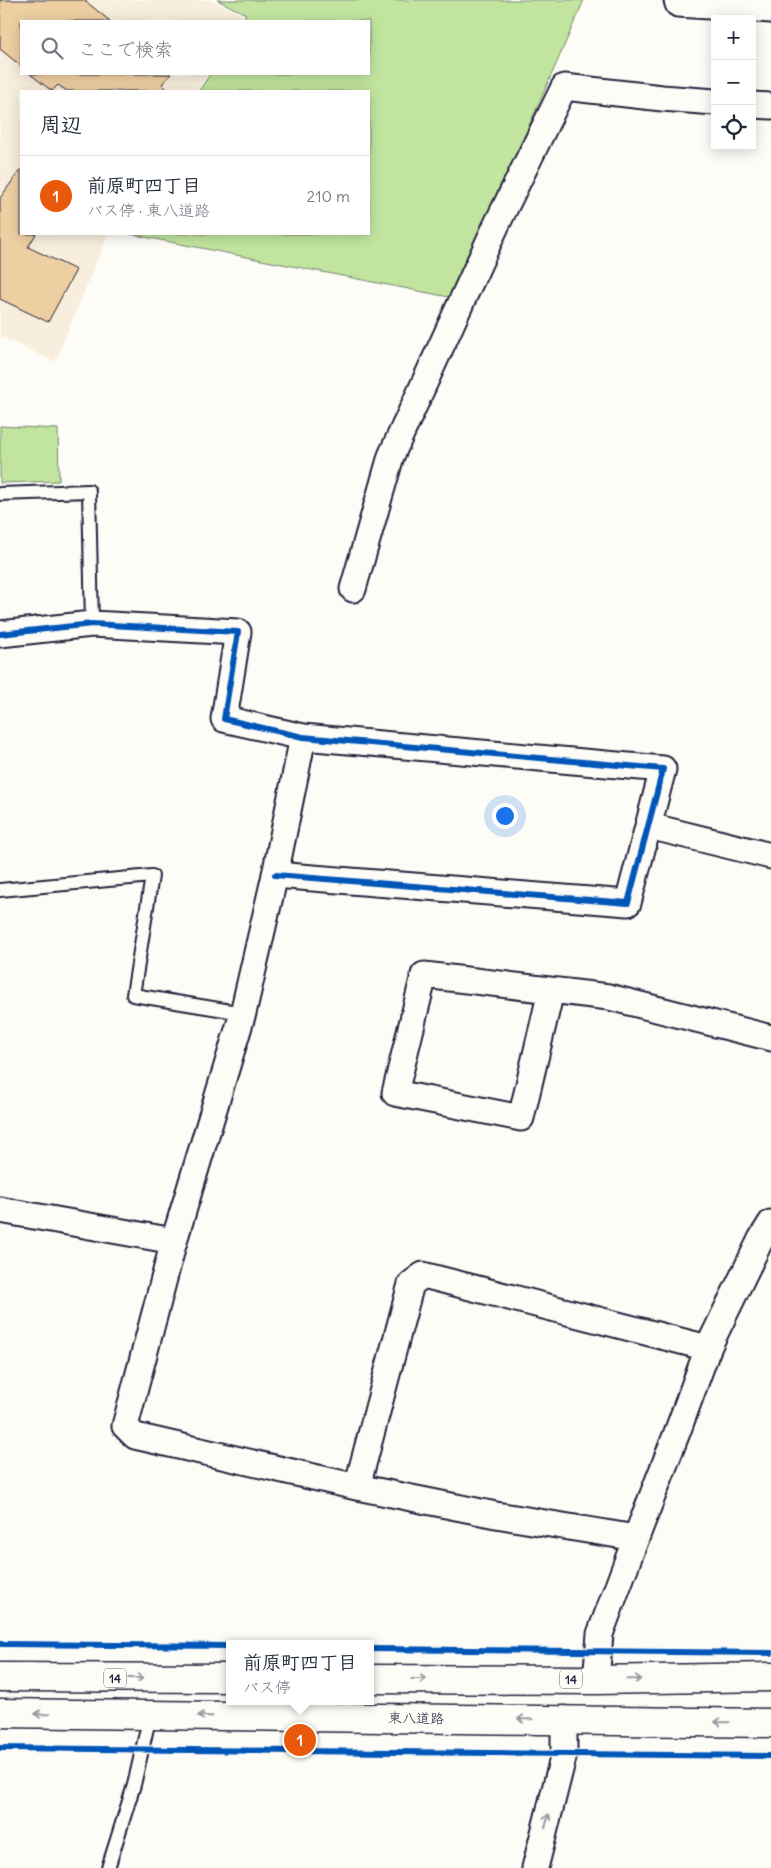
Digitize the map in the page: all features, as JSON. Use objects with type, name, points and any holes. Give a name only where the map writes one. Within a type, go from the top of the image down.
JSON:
[{"type":"main road","name":"14","points":[[0,1677],[226,1678]]},
{"type":"main road","name":"14","points":[[374,1678],[596,1680],[771,1677]]},
{"type":"main road","name":"東八道路","points":[[0,1713],[771,1723]]},
{"type":"street","points":[[676,0],[678,4],[771,10]]},
{"type":"street","points":[[352,589],[391,456],[496,226],[564,87],[711,102]]},
{"type":"street","points":[[756,105],[771,106]]},
{"type":"street","points":[[0,634],[92,624],[238,632],[224,719],[303,737],[663,769],[650,826],[628,903],[275,875]]},
{"type":"street","points":[[303,737],[275,875],[243,1013],[174,1241],[125,1426],[135,1436],[357,1487],[496,1515],[636,1538]]},
{"type":"street","points":[[650,826],[771,856]]},
{"type":"street","points":[[551,991],[520,1118],[395,1093],[424,975],[609,998],[771,1038]]},
{"type":"street","points":[[0,1210],[174,1241]]},
{"type":"street","points":[[596,1680],[600,1634],[708,1348],[761,1239],[771,1223]]},
{"type":"street","points":[[357,1487],[410,1284],[423,1274],[708,1348]]},
{"type":"street","points":[[534,1868],[564,1754],[564,1719]]},
{"type":"lane","points":[[0,494],[90,491],[92,624]]},
{"type":"lane","points":[[0,890],[152,876],[133,994],[243,1013]]},
{"type":"lane","points":[[108,1868],[134,1785],[150,1715]]},
{"type":"shaded area","points":[[0,0],[211,0],[243,15],[240,20],[20,20],[20,75],[206,75],[197,90],[20,90],[20,235],[108,235],[55,362],[0,336]]},
{"type":"green space","points":[[217,0],[584,0],[454,298],[135,235],[370,235],[370,90],[200,90],[209,75],[370,75],[370,20],[243,20],[246,14]]},
{"type":"green space","points":[[0,426],[58,429],[59,481],[0,483]]},
{"type":"building","points":[[0,0],[84,0],[109,20],[20,20],[20,65],[0,49]]},
{"type":"building","points":[[31,75],[170,75],[162,84],[168,90],[66,90],[58,85],[51,90]]},
{"type":"building","points":[[20,170],[20,235],[35,235],[28,247],[76,270],[48,322],[0,299],[0,198]]},
{"type":"cycle path","points":[[0,634],[92,624],[238,632],[224,719],[303,737],[663,769],[628,903],[275,875]]},
{"type":"cycle path","points":[[0,1644],[226,1646]]},
{"type":"cycle path","points":[[374,1649],[771,1653]]},
{"type":"cycle path","points":[[0,1748],[771,1756]]},
{"type":"place","name":"前原町四丁目","points":[[300,1740]]}]
